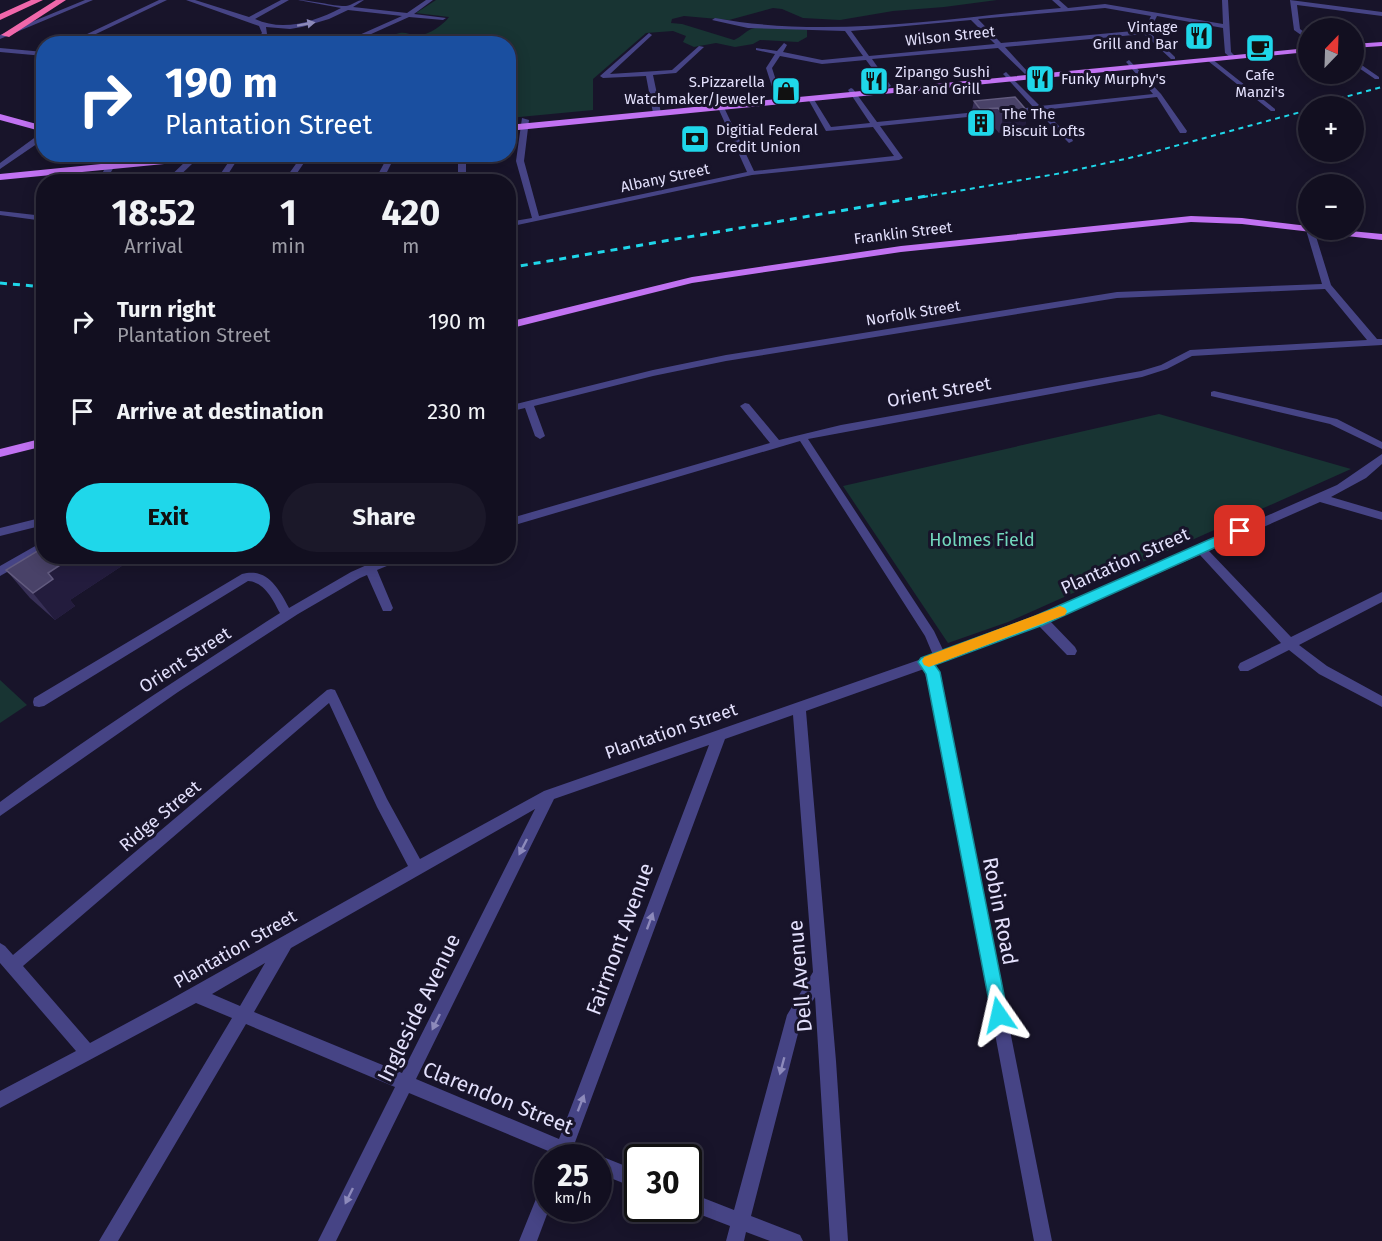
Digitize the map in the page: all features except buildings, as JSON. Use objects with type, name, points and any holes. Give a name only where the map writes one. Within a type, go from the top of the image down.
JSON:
[{"type":"highway","points":[[0,9],[23,0]]},
{"type":"highway","points":[[0,16],[39,0]]},
{"type":"highway","points":[[2,44],[62,0]]},
{"type":"main road","points":[[1364,40],[1382,38]]},
{"type":"main road","points":[[1364,45],[1382,44]]},
{"type":"main road","points":[[516,122],[720,104],[811,99],[888,86],[1008,77],[1025,72],[1210,60],[1230,55],[1298,46]]},
{"type":"main road","points":[[720,104],[778,96],[853,92],[1131,65],[1173,58],[1298,51]]},
{"type":"main road","points":[[0,117],[36,127]]},
{"type":"main road","points":[[516,126],[525,123]]},
{"type":"main road","points":[[0,169],[79,162]]},
{"type":"main road","points":[[0,177],[142,162]]},
{"type":"main road","name":"Franklin Street","points":[[516,324],[692,280],[901,249],[1191,219],[1242,221],[1298,227]]},
{"type":"main road","name":"Franklin Street","points":[[1364,235],[1382,237]]},
{"type":"main road","points":[[0,453],[36,444]]},
{"type":"street","points":[[2,44],[90,0]]},
{"type":"street","points":[[86,36],[164,0]]},
{"type":"street","points":[[189,0],[262,25],[307,24],[331,17],[360,0]]},
{"type":"street","points":[[250,19],[286,0]]},
{"type":"street","points":[[301,0],[348,8],[443,18]]},
{"type":"street","points":[[361,36],[410,15],[430,0]]},
{"type":"street","points":[[1055,0],[1067,10]]},
{"type":"street","points":[[1225,0],[1225,26],[1230,55]]},
{"type":"street","points":[[1298,31],[1293,2],[1382,14]]},
{"type":"street","points":[[715,20],[748,26],[847,29],[1108,6],[1225,26]]},
{"type":"street","points":[[1155,14],[1146,32],[1173,58]]},
{"type":"street","points":[[974,18],[1025,72]]},
{"type":"street","points":[[262,25],[265,33],[263,36]]},
{"type":"street","points":[[847,29],[888,86]]},
{"type":"street","name":"Wilson Street","points":[[758,49],[822,62],[1146,32]]},
{"type":"street","points":[[649,35],[603,76],[674,72],[701,47]]},
{"type":"street","points":[[2,44],[36,46]]},
{"type":"street","points":[[2,44],[36,52]]},
{"type":"street","points":[[778,96],[769,68],[784,45]]},
{"type":"street","points":[[1210,60],[1273,110]]},
{"type":"street","points":[[1131,65],[1159,95],[1182,131]]},
{"type":"street","points":[[1364,69],[1377,78]]},
{"type":"street","points":[[649,73],[656,110]]},
{"type":"street","points":[[1008,77],[1069,141]]},
{"type":"street","points":[[853,92],[876,124]]},
{"type":"street","points":[[1006,111],[1159,95]]},
{"type":"street","points":[[811,99],[829,129],[996,112]]},
{"type":"street","points":[[720,104],[752,173]]},
{"type":"street","points":[[525,123],[520,161],[536,219]]},
{"type":"street","name":"Albany Street","points":[[516,223],[752,173],[900,158],[876,124]]},
{"type":"street","points":[[0,169],[36,135]]},
{"type":"street","points":[[175,174],[185,162]]},
{"type":"street","points":[[106,174],[110,166]]},
{"type":"street","points":[[0,213],[36,218]]},
{"type":"street","points":[[1314,240],[1327,286],[1378,342]]},
{"type":"street","name":"Norfolk Street","points":[[516,407],[653,373],[726,358],[1117,295],[1327,286]]},
{"type":"street","name":"Orient Street","points":[[516,521],[802,437],[1142,374],[1161,369],[1194,352],[1378,342]]},
{"type":"street","points":[[1214,394],[1333,421],[1382,446]]},
{"type":"street","points":[[528,404],[540,436]]},
{"type":"street","points":[[745,406],[776,444]]},
{"type":"street","name":"Robin Road","points":[[802,437],[930,634],[932,672],[1043,1241]]},
{"type":"street","name":"Plantation Street","points":[[0,1100],[195,995],[549,795],[1041,620],[1358,478],[1382,458]]},
{"type":"street","points":[[1318,497],[1382,516]]},
{"type":"street","points":[[0,532],[36,523]]},
{"type":"street","points":[[1201,549],[1289,643],[1323,670],[1382,702]]},
{"type":"street","points":[[0,572],[36,550]]},
{"type":"street","name":"Orient Street","points":[[0,810],[71,756],[287,615],[342,580],[380,564]]},
{"type":"street","points":[[370,568],[387,608]]},
{"type":"street","points":[[39,702],[152,636],[246,577],[256,576],[265,580],[287,615]]},
{"type":"street","points":[[1244,667],[1382,597]]},
{"type":"street","points":[[1041,620],[1071,651]]},
{"type":"street","name":"Ridge Street","points":[[13,964],[331,694],[382,802],[417,868]]},
{"type":"street","name":"Dell Avenue","points":[[799,707],[821,974],[839,1241]]},
{"type":"street","name":"Fairmont Avenue","points":[[565,1144],[720,734]]},
{"type":"street","name":"Ingleside Avenue","points":[[327,1241],[549,795]]},
{"type":"street","points":[[108,1241],[287,941]]},
{"type":"street","points":[[0,951],[88,1053]]},
{"type":"street","points":[[735,1241],[795,1015],[821,974]]},
{"type":"street","name":"Clarendon Street","points":[[195,995],[405,1084],[539,1144]]},
{"type":"street","points":[[702,1207],[794,1241]]},
{"type":"street","points":[[528,1241],[535,1222]]},
{"type":"green space","points":[[436,0],[997,0],[893,11],[840,20],[803,18],[782,9],[773,8],[729,20],[684,16],[672,19],[671,23],[682,24],[734,40],[751,29],[763,27],[807,30],[807,37],[798,42],[760,40],[753,44],[735,47],[716,43],[694,47],[683,42],[686,36],[673,31],[646,33],[593,79],[593,110],[516,117],[516,36],[397,36],[396,34],[404,33],[425,34],[439,27],[449,17],[416,13]]},
{"type":"green space","name":"Holmes Field","points":[[1159,414],[1351,469],[1008,622],[948,643],[843,486]]},
{"type":"green space","points":[[0,680],[27,705],[0,723]]},
{"type":"railway","points":[[1348,96],[1382,87]]},
{"type":"railway","points":[[923,197],[1062,173],[1138,156],[1298,113]]},
{"type":"railway","points":[[516,267],[932,195]]},
{"type":"railway","points":[[0,283],[36,286]]},
{"type":"slow traffic","points":[[929,661],[1060,611]]},
{"type":"place","name":"Vintage Grill and Bar","points":[[1199,36]]},
{"type":"place","name":"Cafe Manzi's","points":[[1260,48]]},
{"type":"place","name":"Funky Murphy's","points":[[1040,79]]},
{"type":"place","name":"Zipango Sushi Bar and Grill","points":[[874,81]]},
{"type":"place","name":"S.Pizzarella Watchmaker/Jeweler","points":[[786,91]]},
{"type":"place","name":"The The Biscuit Lofts","points":[[981,123]]},
{"type":"place","name":"Digitial Federal Credit Union","points":[[695,139]]},
{"type":"route","points":[[999,1015],[940,710],[932,672],[926,662],[1038,621],[1240,531]]}]
